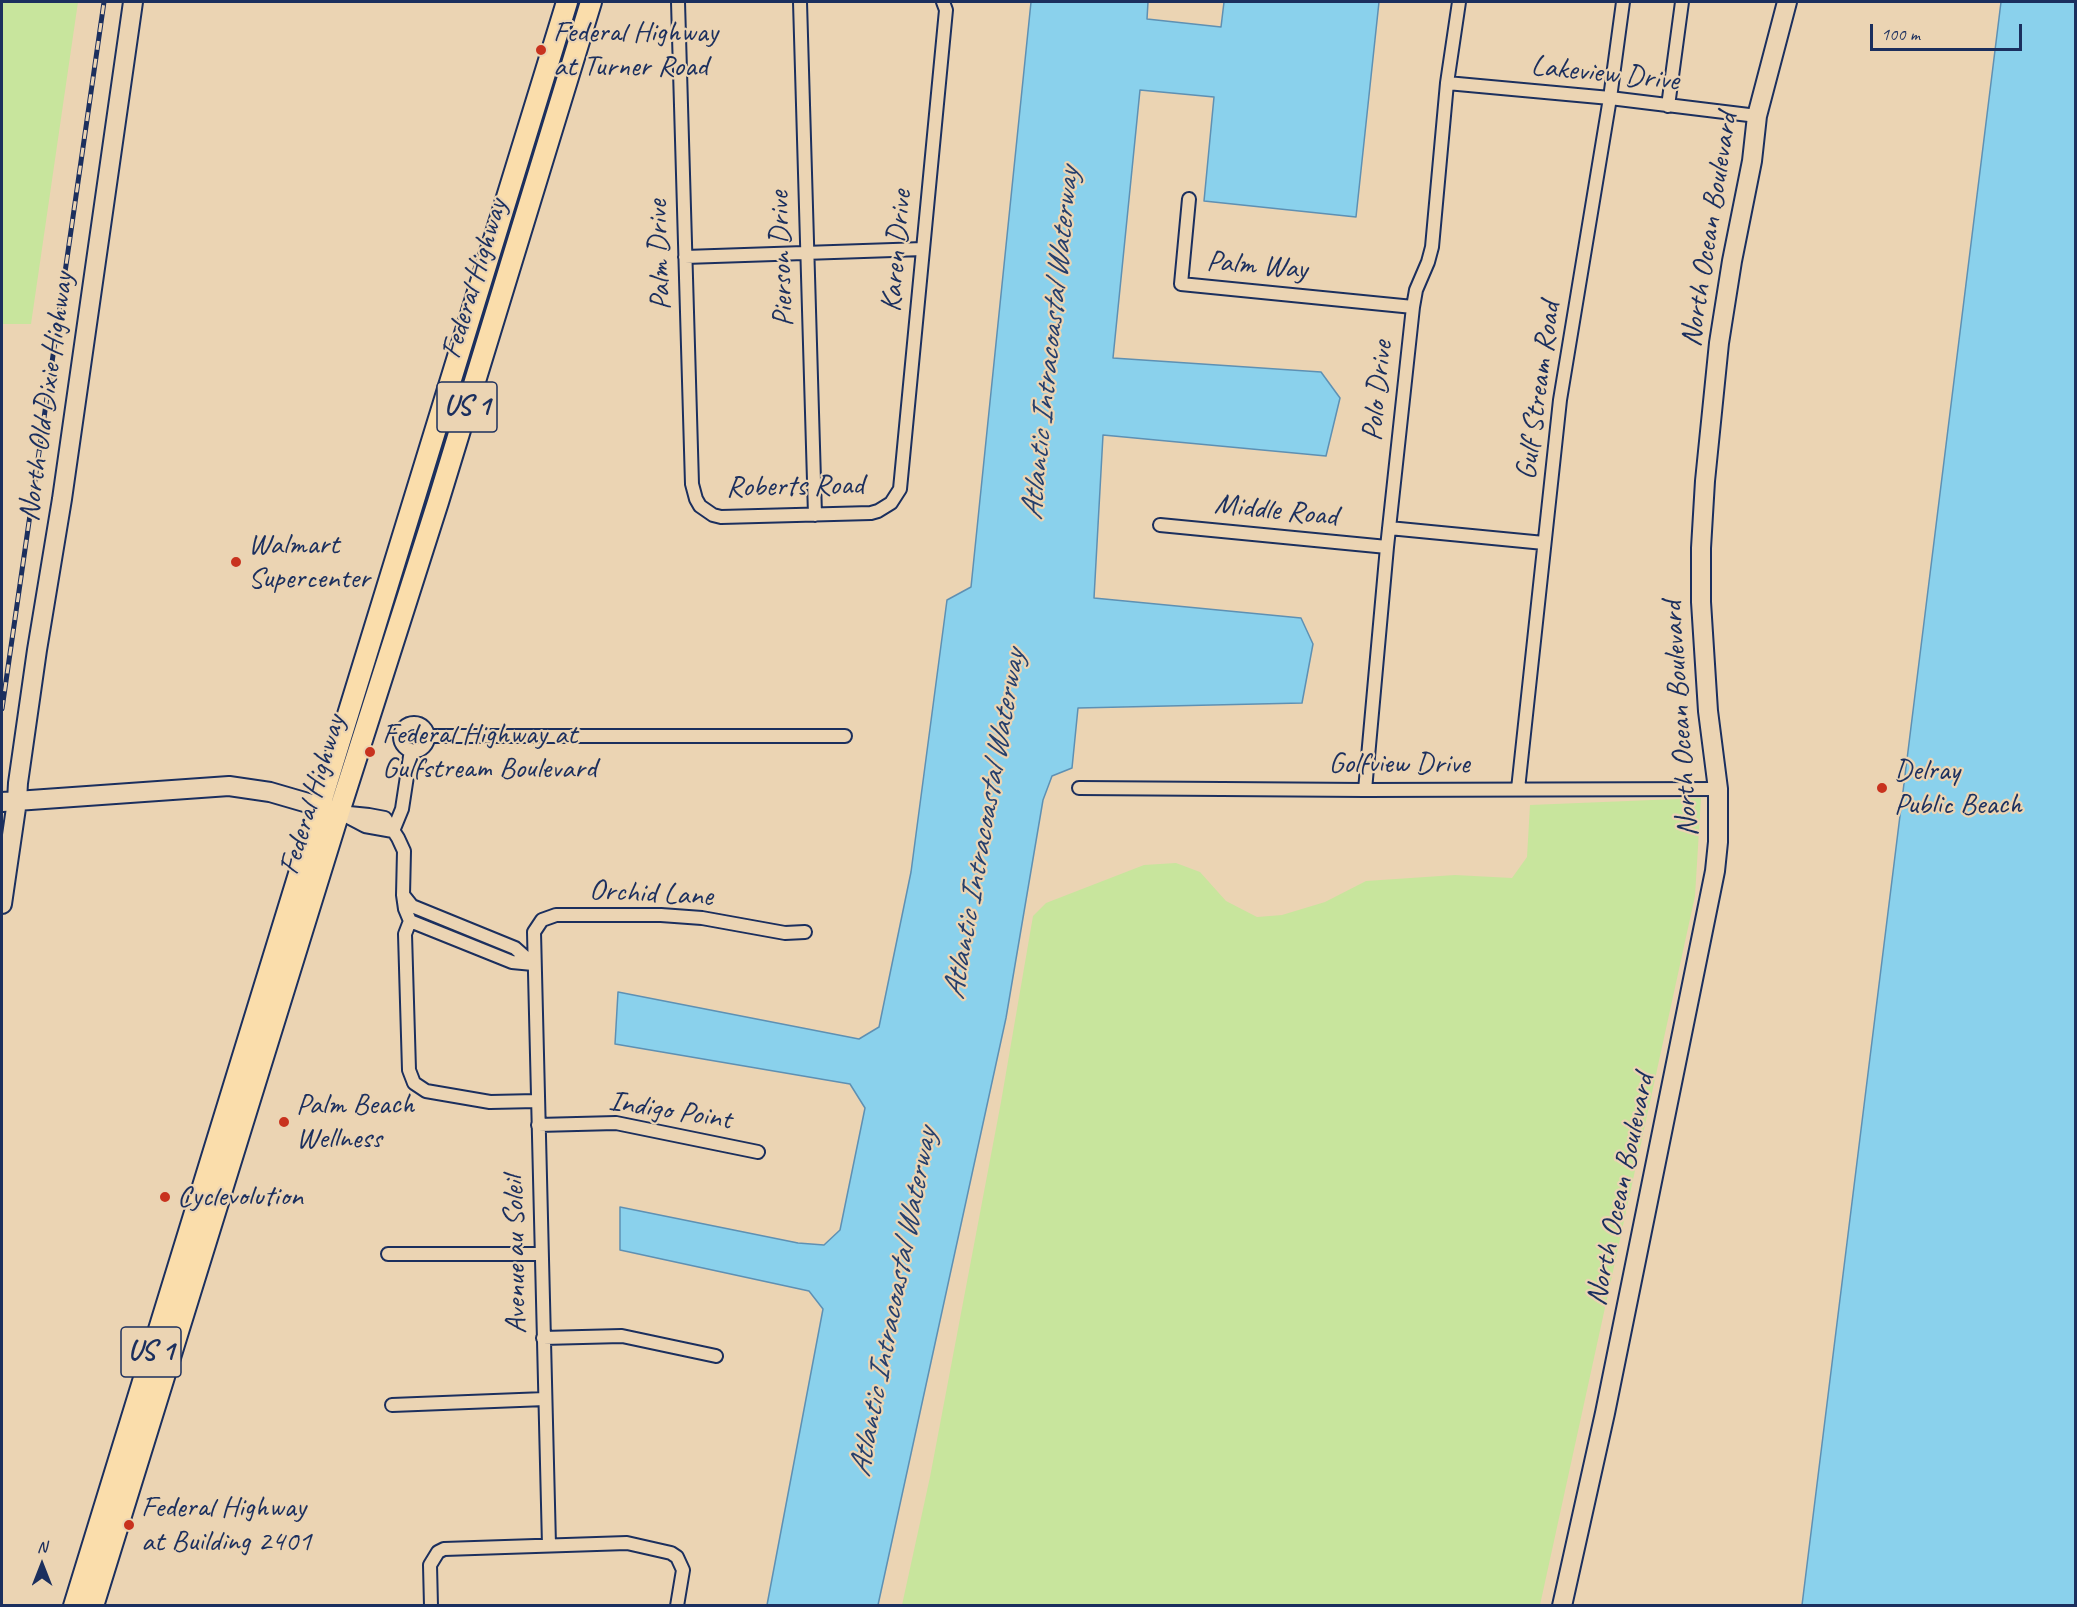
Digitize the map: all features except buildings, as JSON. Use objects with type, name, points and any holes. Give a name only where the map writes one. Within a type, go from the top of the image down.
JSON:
[{"type":"main road","name":"North Old Dixie Highway","points":[[2,904],[7,800],[18,783],[36,650],[64,488],[133,2]]},
{"type":"main road","name":"Federal Highway","points":[[93,1605],[237,1144],[330,809],[410,507],[567,2]]},
{"type":"main road","name":"Federal Highway","points":[[74,1605],[230,1100],[330,809],[424,547],[591,2]]},
{"type":"main road","name":"North Ocean Boulevard","points":[[1562,1605],[1605,1413],[1715,871],[1718,842],[1718,789],[1703,657],[1701,548],[1706,470],[1717,359],[1732,261],[1752,161],[1757,116],[1787,2]]},
{"type":"main road","points":[[472,390],[470,380],[472,367],[507,252],[506,233],[499,222]]},
{"type":"main road","points":[[438,502],[430,496],[427,486],[448,414],[450,402],[448,385]]},
{"type":"main road","points":[[410,507],[418,513],[422,521],[424,547]]},
{"type":"main road","points":[[7,800],[229,786],[270,792],[330,809]]},
{"type":"main road","points":[[230,1100],[231,1127],[237,1144]]},
{"type":"main road","points":[[215,1147],[222,1156],[226,1176]]},
{"type":"street","name":"Palm Drive","points":[[678,2],[692,484],[700,506]]},
{"type":"street","name":"Pierson Drive","points":[[801,2],[815,515]]},
{"type":"street","name":"Karen Drive","points":[[891,503],[901,482],[946,10],[943,2]]},
{"type":"street","name":"Polo Drive","points":[[1365,790],[1387,547],[1413,307],[1416,290],[1432,247],[1447,83],[1459,2]]},
{"type":"street","name":"Gulf Stream Road","points":[[1518,789],[1560,400],[1610,98],[1623,2]]},
{"type":"street","points":[[1668,106],[1682,2]]},
{"type":"street","name":"Lakeview Drive","points":[[1447,83],[1610,98],[1757,116]]},
{"type":"street","name":"Palm Way","points":[[1189,199],[1181,284],[1413,307]]},
{"type":"street","points":[[685,257],[923,249]]},
{"type":"street","name":"Roberts Road","points":[[700,506],[713,515],[721,517],[871,513],[891,503]]},
{"type":"street","name":"Middle Road","points":[[1160,525],[1387,547]]},
{"type":"street","points":[[1389,528],[1544,543]]},
{"type":"street","points":[[417,724],[425,728],[428,736],[426,744],[420,750],[406,748],[401,741],[405,727],[409,725],[417,724]]},
{"type":"street","points":[[428,736],[845,736]]},
{"type":"street","points":[[393,831],[402,809],[411,750]]},
{"type":"street","name":"Golfview Drive","points":[[1079,788],[1718,789]]},
{"type":"street","points":[[330,809],[385,818],[402,844],[404,851],[403,895],[410,921],[405,934],[409,1070],[414,1083],[426,1091],[490,1102],[537,1101]]},
{"type":"street","points":[[403,895],[412,906],[515,948],[534,964]]},
{"type":"street","name":"Orchid Lane","points":[[534,964],[534,932],[542,920],[556,915],[661,915],[702,918],[785,933],[805,932]]},
{"type":"street","points":[[410,921],[512,962],[534,964]]},
{"type":"street","name":"Avenue au Soleil","points":[[534,964],[549,1545]]},
{"type":"street","name":"Indigo Point","points":[[538,1125],[616,1123],[758,1152]]},
{"type":"street","points":[[388,1254],[541,1254]]},
{"type":"street","points":[[543,1338],[622,1336],[716,1356]]},
{"type":"street","points":[[392,1405],[545,1399]]},
{"type":"street","points":[[431,1605],[430,1564],[438,1552],[444,1549],[627,1543],[671,1552],[681,1563],[683,1570],[677,1605]]},
{"type":"green space","points":[[2,2],[78,2],[31,324],[2,324]]},
{"type":"green space","points":[[1701,798],[1695,896],[1540,1605],[902,1605],[930,1477],[1001,1102],[1033,916],[1046,903],[1144,865],[1176,863],[1200,872],[1226,901],[1257,917],[1282,915],[1325,902],[1366,881],[1455,875],[1512,878],[1527,857],[1530,805]]},
{"type":"water","name":"Atlantic Intracoastal Waterway","points":[[1031,2],[1148,2],[1147,19],[1221,27],[1224,2],[1379,2],[1356,217],[1204,201],[1214,97],[1140,90],[1113,358],[1321,372],[1340,398],[1326,456],[1103,435],[1094,598],[1301,618],[1313,644],[1302,703],[1078,708],[1072,768],[1052,776],[1043,800],[1006,1018],[878,1605],[767,1605],[823,1309],[809,1291],[620,1250],[620,1207],[798,1243],[824,1245],[840,1230],[865,1108],[850,1084],[615,1044],[618,992],[859,1039],[879,1027],[911,872],[947,600],[971,587]]},
{"type":"water","points":[[2001,2],[2076,2],[2075,1605],[1802,1605]]},
{"type":"railway","points":[[2,709],[104,2]]},
{"type":"place","name":"Federal Highway at Turner Road","points":[[541,50]]},
{"type":"place","name":"Walmart Supercenter","points":[[236,562]]},
{"type":"place","name":"Federal Highway at Gulfstream Boulevard","points":[[370,752]]},
{"type":"place","name":"Delray Public Beach","points":[[1882,788]]},
{"type":"place","name":"Palm Beach Wellness","points":[[284,1122]]},
{"type":"place","name":"Cyclevolution","points":[[165,1197]]},
{"type":"place","name":"Federal Highway at Building 2401","points":[[129,1525]]}]
